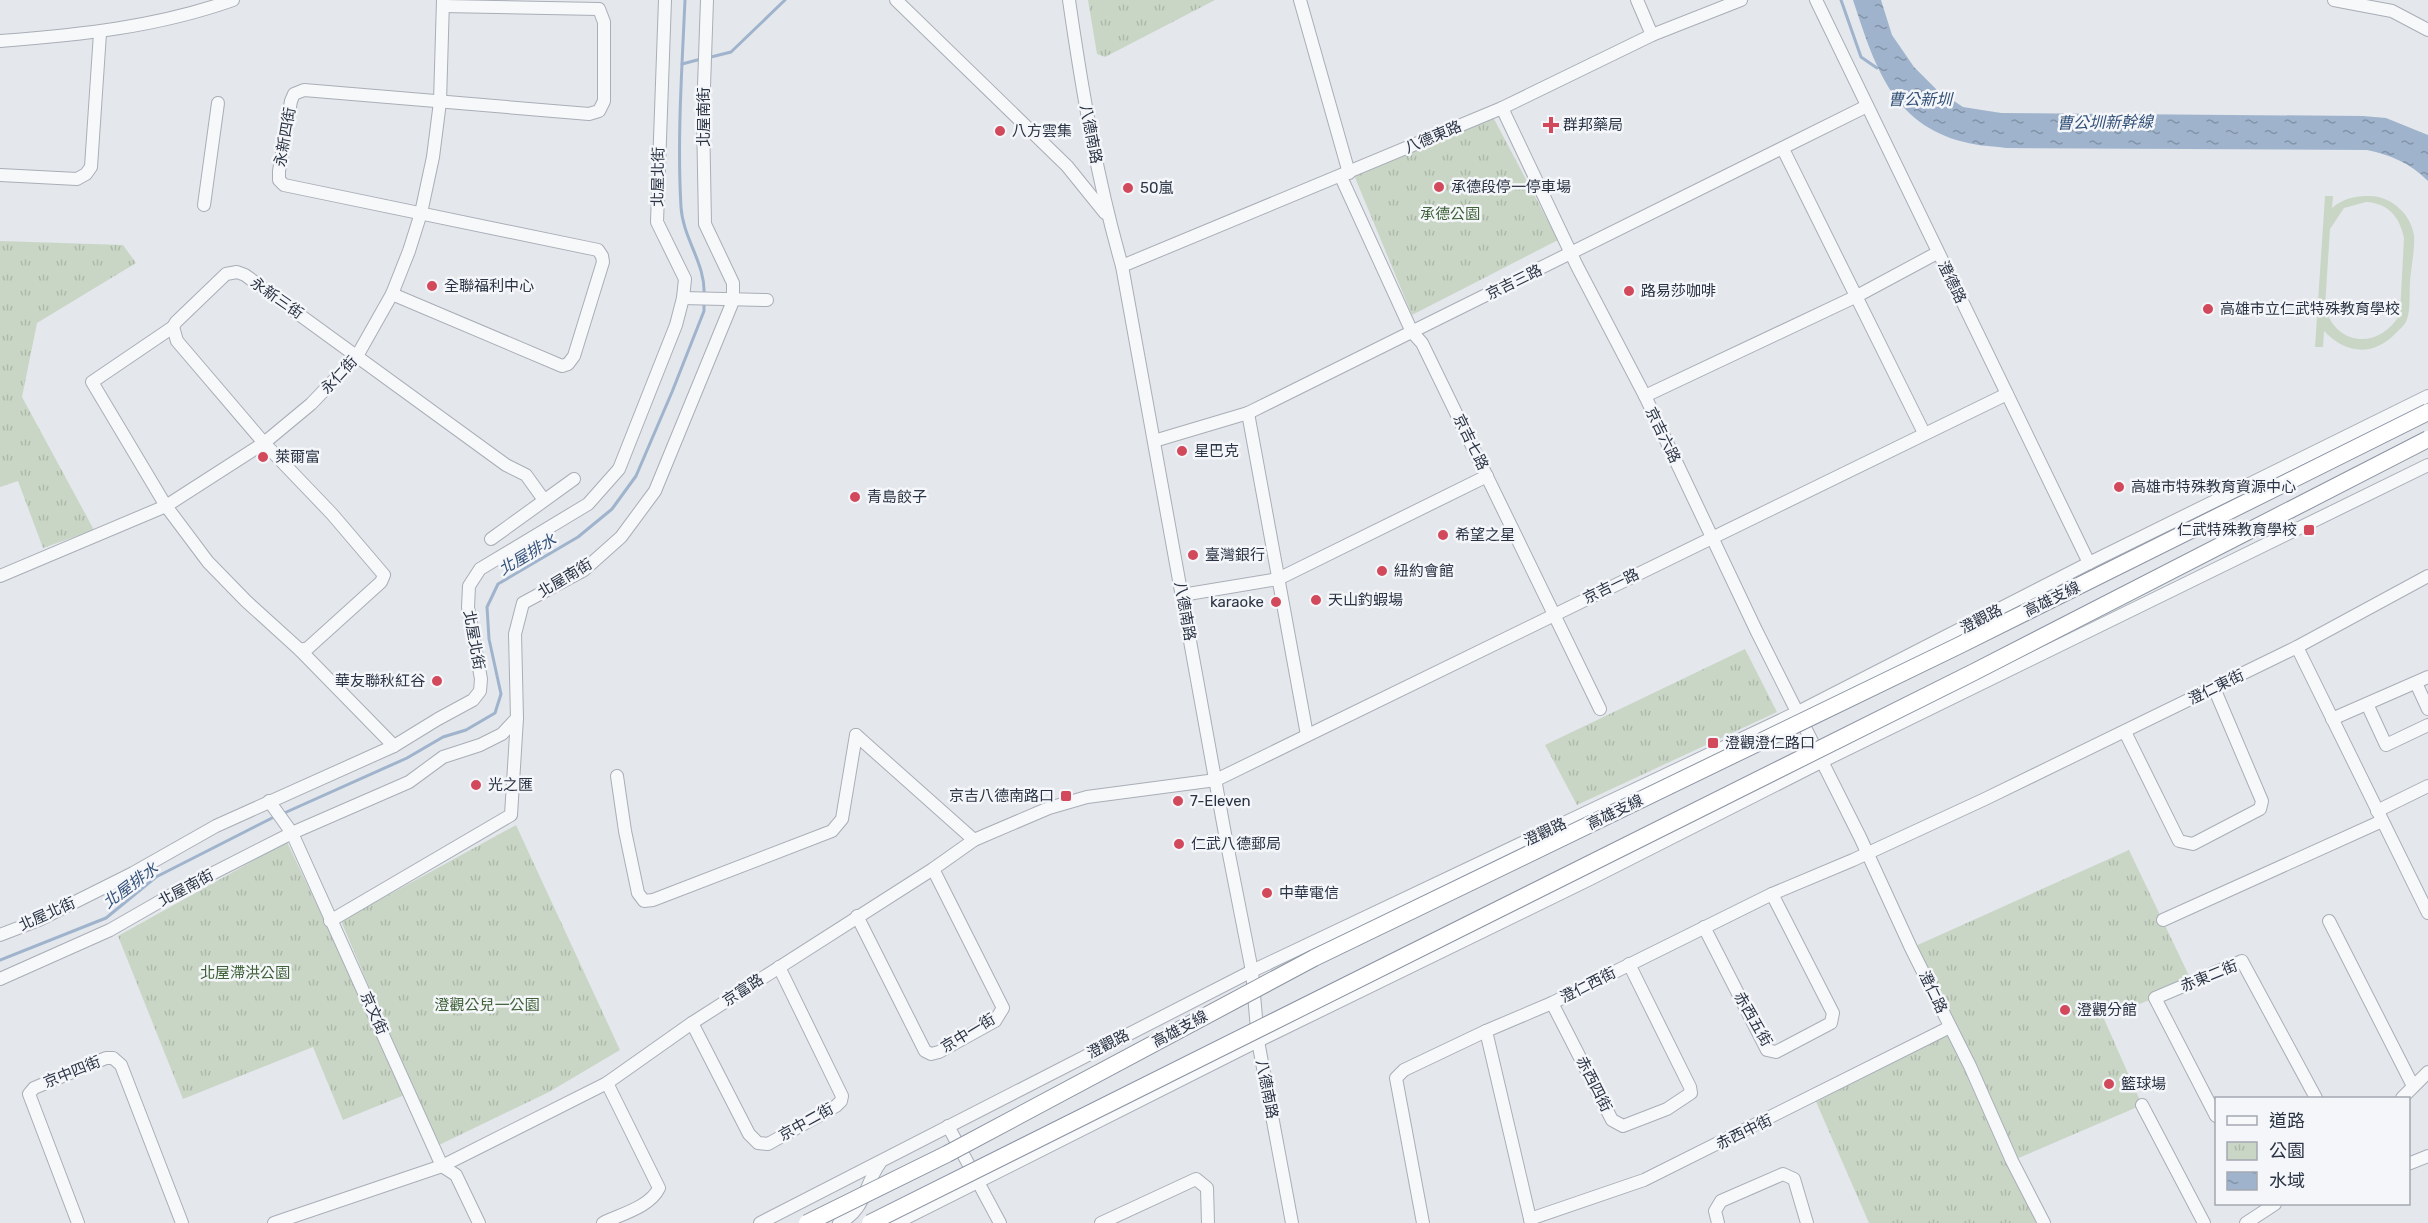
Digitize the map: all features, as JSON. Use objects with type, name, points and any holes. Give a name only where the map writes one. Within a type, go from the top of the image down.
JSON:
[{"type":"highway","name":"高雄支線","points":[[807,1223],[947,1154],[1314,958],[1968,640],[2428,412]]},
{"type":"highway","name":"高雄支線","points":[[870,1223],[1953,683],[2428,439]]},
{"type":"street","points":[[0,41],[100,33],[202,11],[233,0]]},
{"type":"street","name":"北屋北街","points":[[0,935],[39,920],[122,879],[216,826],[272,805],[394,746],[438,718],[473,700],[480,691],[481,679],[468,608],[469,586],[480,569],[588,504],[620,469],[688,299],[685,279],[657,222],[664,0]]},
{"type":"street","name":"北屋南街","points":[[0,979],[110,930],[290,831],[409,782],[443,757],[480,745],[502,734],[517,718],[515,634],[523,603],[585,570],[621,537],[654,491],[734,283],[705,224],[703,89],[707,0]]},
{"type":"street","points":[[897,0],[1067,166],[1108,216]]},
{"type":"street","name":"八德南路","points":[[1069,0],[1082,86],[1108,216],[1122,266],[1252,971],[1258,1041],[1292,1223]]},
{"type":"street","name":"京吉七路","points":[[1300,0],[1345,175],[1412,332],[1422,343],[1600,709]]},
{"type":"street","points":[[1637,0],[1652,35]]},
{"type":"street","name":"八德東路","points":[[1122,266],[1502,108],[1652,35],[1741,0]]},
{"type":"street","name":"澄德路","points":[[1816,0],[2089,563]]},
{"type":"street","points":[[2334,0],[2392,11],[2428,30]]},
{"type":"street","name":"永仁街","points":[[0,576],[166,506],[264,443],[311,404],[357,357],[392,294],[421,213],[440,102],[443,3]]},
{"type":"street","name":"永新四街","points":[[392,294],[562,366],[568,364],[574,356],[603,262],[598,250],[284,185],[279,180],[291,101],[294,94],[304,90],[589,114],[598,111],[604,101],[604,22],[599,9],[443,3]]},
{"type":"street","points":[[0,175],[77,179],[86,174],[91,167],[100,33]]},
{"type":"street","points":[[204,205],[218,103]]},
{"type":"street","name":"京吉三路","points":[[1154,441],[1248,413],[1867,106]]},
{"type":"street","name":"京吉六路","points":[[1502,108],[1571,253],[1645,396],[1823,761]]},
{"type":"street","points":[[1783,149],[1924,433]]},
{"type":"street","points":[[1645,396],[1857,296],[1937,253]]},
{"type":"street","name":"永新三街","points":[[166,506],[92,382],[173,327],[226,274],[237,272],[245,275],[296,310],[506,465],[526,475],[544,500]]},
{"type":"street","points":[[688,299],[767,300]]},
{"type":"street","points":[[173,327],[177,341],[264,443],[332,514],[384,575],[381,582],[308,648],[300,650]]},
{"type":"street","name":"京吉一路","points":[[1216,780],[2007,394]]},
{"type":"street","name":"澄觀路","points":[[760,1223],[1252,971],[1798,712],[2089,563],[2428,396]]},
{"type":"street","points":[[1248,413],[1307,735]]},
{"type":"street","points":[[896,1223],[1823,761],[2428,465]]},
{"type":"street","points":[[1182,595],[1278,579],[1487,476]]},
{"type":"street","points":[[491,539],[574,479]]},
{"type":"street","points":[[166,506],[208,562],[300,650],[394,746]]},
{"type":"street","name":"澄仁東街","points":[[1866,853],[2125,732],[2297,647],[2428,576]]},
{"type":"street","points":[[2297,647],[2428,913]]},
{"type":"street","points":[[2332,719],[2428,677]]},
{"type":"street","points":[[2416,683],[2428,709]]},
{"type":"street","points":[[2125,732],[2179,841],[2193,844],[2260,809],[2262,801],[2214,688]]},
{"type":"street","points":[[2367,704],[2386,745],[2428,725]]},
{"type":"street","points":[[330,921],[512,815],[517,718]]},
{"type":"street","points":[[617,776],[629,852],[638,893],[644,901],[653,900],[832,831],[842,819],[856,735],[974,840]]},
{"type":"street","name":"澄仁路","points":[[1823,761],[1970,1066],[2012,1161],[2044,1223]]},
{"type":"street","name":"京富路","points":[[273,1223],[304,1219],[442,1166],[607,1083],[692,1023],[933,869],[974,840],[1048,808],[1087,797],[1216,780]]},
{"type":"street","points":[[2163,920],[2380,816],[2428,786]]},
{"type":"street","name":"京文街","points":[[272,805],[290,831],[442,1166],[456,1175],[479,1223]]},
{"type":"street","name":"澄仁西街","points":[[1423,1223],[1396,1078],[1404,1070],[1552,1003],[1772,894],[1866,853]]},
{"type":"street","name":"京中一街","points":[[857,916],[925,1052],[931,1054],[939,1052],[994,1021],[1003,1008],[933,869]]},
{"type":"street","name":"赤西五街","points":[[1704,927],[1767,1050],[1776,1052],[1831,1023],[1833,1013],[1772,894]]},
{"type":"street","points":[[2329,921],[2413,1086]]},
{"type":"street","name":"赤東二街","points":[[2215,1112],[2155,998],[2242,961],[2315,1097]]},
{"type":"street","name":"赤西四街","points":[[1552,1003],[1612,1120],[1623,1126],[1667,1108],[1691,1093],[1690,1087],[1629,964]]},
{"type":"street","name":"京中二街","points":[[692,1023],[749,1134],[758,1143],[768,1143],[836,1106],[842,1101],[842,1096],[779,967]]},
{"type":"street","name":"赤西中街","points":[[1530,1221],[1644,1180],[1950,1027]]},
{"type":"street","points":[[1486,1031],[1530,1221]]},
{"type":"street","name":"京中四街","points":[[78,1223],[29,1094],[34,1088],[106,1058],[113,1058],[121,1065],[182,1223]]},
{"type":"street","points":[[2403,1097],[2428,1072]]},
{"type":"street","points":[[603,1223],[648,1202],[659,1188],[607,1083]]},
{"type":"street","points":[[2142,1105],[2204,1223]]},
{"type":"street","points":[[948,1126],[1000,1223]]},
{"type":"street","points":[[2410,1164],[2428,1156]]},
{"type":"street","points":[[839,1223],[856,1212],[873,1172],[883,1160]]},
{"type":"street","points":[[1718,1223],[1716,1210],[1721,1201],[1783,1174],[1794,1179],[1807,1223]]},
{"type":"street","points":[[1101,1223],[1196,1179],[1207,1188],[1208,1223]]},
{"type":"street","points":[[2246,1223],[2268,1206]]},
{"type":"green space","points":[[1088,0],[1215,0],[1105,57],[1097,54]]},
{"type":"green space","name":"承德公園","points":[[1493,117],[1558,240],[1412,315],[1354,175]]},
{"type":"green space","points":[[2325,196],[2333,196],[2332,208],[2355,197],[2378,197],[2393,203],[2405,214],[2414,236],[2406,321],[2387,341],[2369,349],[2350,348],[2332,339],[2324,331],[2323,347],[2315,347]],"holes":[[[2366,202],[2374,203],[2392,212],[2404,238],[2400,314],[2381,334],[2359,339],[2339,330],[2325,307],[2330,229],[2344,208]]]},
{"type":"green space","points":[[0,241],[123,245],[136,263],[37,323],[22,397],[94,530],[43,548],[18,481],[0,487]]},
{"type":"green space","points":[[1745,649],[1777,712],[1577,805],[1545,745]]},
{"type":"green space","name":"澄觀公兒一公園","points":[[516,825],[620,1050],[549,1092],[437,1146],[341,921]]},
{"type":"green space","name":"北屋滯洪公園","points":[[287,842],[407,1094],[343,1120],[313,1047],[183,1099],[118,936]]},
{"type":"green space","points":[[2129,850],[2192,982],[2104,1019],[2142,1105],[2014,1160],[2044,1223],[1869,1223],[1814,1097],[1950,1028],[1911,948]]},
{"type":"water","name":"曹公新圳","points":[[1853,0],[1881,0],[1892,35],[1914,67],[1936,89],[1963,107],[2001,113],[2386,118],[2428,135],[2428,181],[2400,161],[2367,150],[2006,148],[1964,142],[1939,133],[1919,121],[1902,106],[1878,68]]},
{"type":"waterway","name":"北屋排水","points":[[685,0],[681,78],[681,207],[686,230],[702,273],[704,295]]},
{"type":"waterway","name":"北屋排水","points":[[707,58],[731,52],[785,0]]},
{"type":"waterway","name":"曹公圳新幹線","points":[[1841,0],[1861,57],[1877,68]]},
{"type":"waterway","name":"北屋排水","points":[[682,64],[701,59]]},
{"type":"waterway","name":"北屋排水","points":[[282,814],[407,758],[443,737],[466,730],[495,713],[501,694],[489,639],[487,607],[498,584],[578,537],[612,509],[636,476],[704,311],[704,302]]},
{"type":"waterway","name":"北屋排水","points":[[0,960],[106,918],[156,877],[276,816]]},
{"type":"place","name":"群邦藥局","points":[[1551,125]]},
{"type":"place","name":"八方雲集","points":[[1000,131]]},
{"type":"place","name":"承德段停一停車場","points":[[1439,187]]},
{"type":"place","name":"50嵐","points":[[1128,188]]},
{"type":"place","name":"全聯福利中心","points":[[432,286]]},
{"type":"place","name":"路易莎咖啡","points":[[1629,291]]},
{"type":"place","name":"高雄市立仁武特殊教育學校","points":[[2208,309]]},
{"type":"place","name":"星巴克","points":[[1182,451]]},
{"type":"place","name":"萊爾富","points":[[263,457]]},
{"type":"place","name":"高雄市特殊教育資源中心","points":[[2119,487]]},
{"type":"place","name":"青島餃子","points":[[855,497]]},
{"type":"place","name":"仁武特殊教育學校","points":[[2309,530]]},
{"type":"place","name":"希望之星","points":[[1443,535]]},
{"type":"place","name":"臺灣銀行","points":[[1193,555]]},
{"type":"place","name":"紐約會館","points":[[1382,571]]},
{"type":"place","name":"天山釣蝦場","points":[[1316,600]]},
{"type":"place","name":"karaoke","points":[[1276,602]]},
{"type":"place","name":"華友聯秋紅谷","points":[[437,681]]},
{"type":"place","name":"澄觀澄仁路口","points":[[1713,743]]},
{"type":"place","name":"光之匯","points":[[476,785]]},
{"type":"place","name":"京吉八德南路口","points":[[1066,796]]},
{"type":"place","name":"7-Eleven","points":[[1178,801]]},
{"type":"place","name":"仁武八德郵局","points":[[1179,844]]},
{"type":"place","name":"中華電信","points":[[1267,893]]},
{"type":"place","name":"澄觀分館","points":[[2065,1010]]},
{"type":"place","name":"籃球場","points":[[2109,1084]]}]
